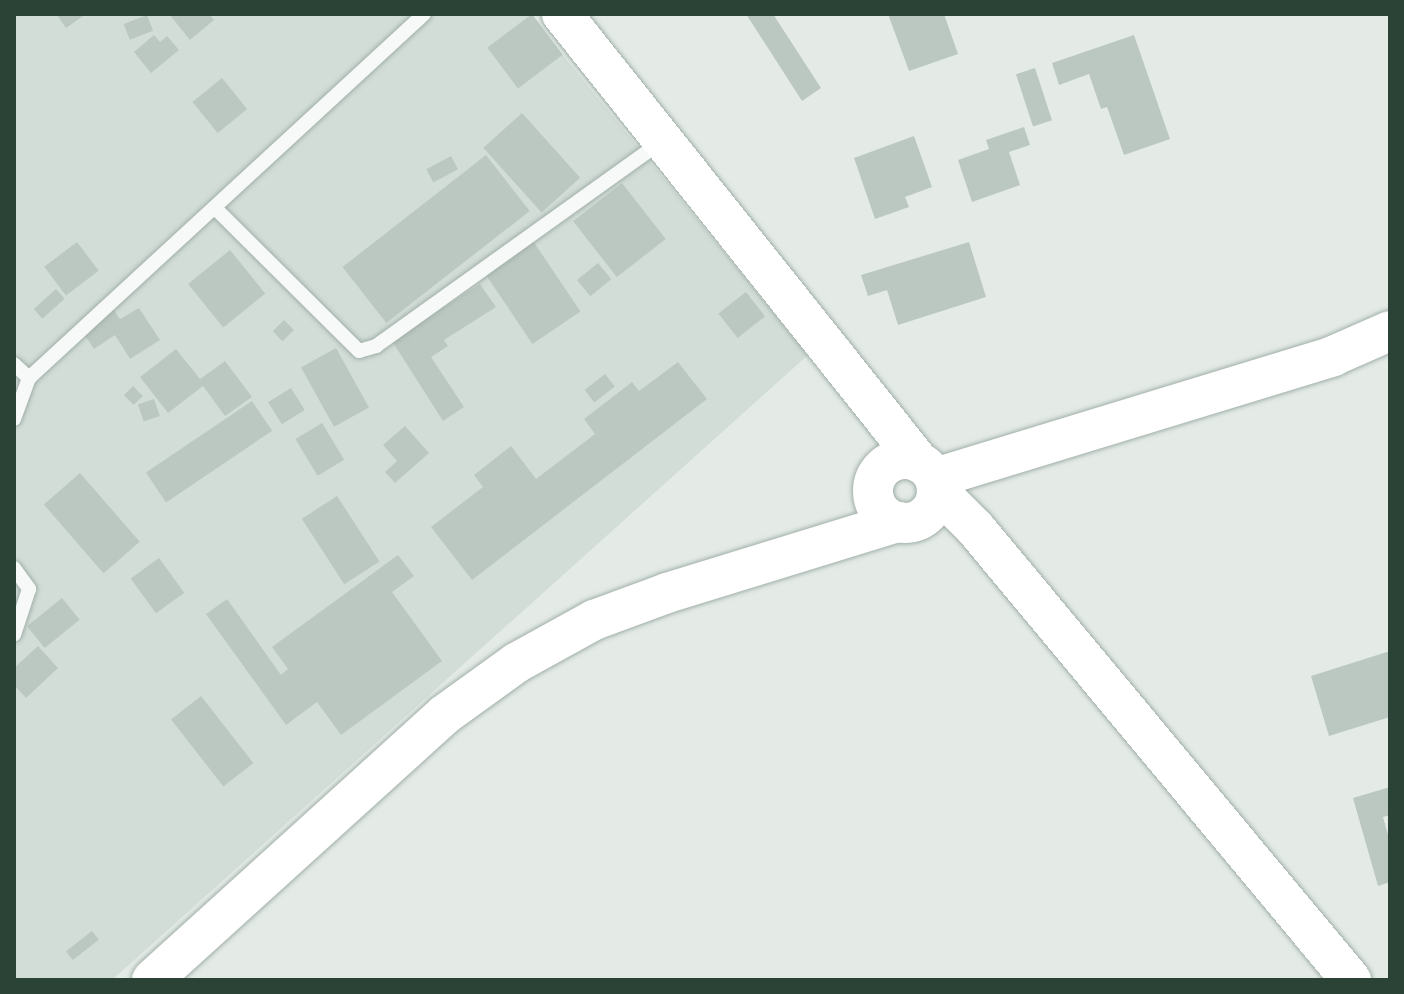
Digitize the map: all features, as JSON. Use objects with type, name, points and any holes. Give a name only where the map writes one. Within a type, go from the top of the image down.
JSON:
[{"type":"main road","points":[[562,14],[883,413],[922,494]]},
{"type":"main road","points":[[152,980],[444,715],[516,663],[594,620],[775,558],[922,494],[1333,356],[1390,331]]},
{"type":"main road","points":[[883,413],[876,505],[889,519],[922,494]]},
{"type":"main road","points":[[775,558],[815,535],[876,478],[902,459],[922,494],[975,528],[1351,980]]},
{"type":"lane","points":[[14,419],[29,378],[424,14]]},
{"type":"lane","points":[[215,208],[359,351],[376,346],[664,139]]},
{"type":"lane","points":[[14,364],[29,378]]},
{"type":"lane","points":[[14,568],[29,589],[14,635]]},
{"type":"shaded area","points":[[14,14],[529,14],[808,355],[112,980],[14,980]]},
{"type":"building","points":[[56,14],[86,14],[66,28]]},
{"type":"building","points":[[169,14],[209,14],[214,20],[190,40]]},
{"type":"building","points":[[532,14],[563,55],[518,88],[487,48]]},
{"type":"building","points":[[746,14],[773,14],[821,88],[802,101]]},
{"type":"building","points":[[888,14],[944,14],[958,54],[909,71]]},
{"type":"building","points":[[147,15],[153,31],[130,40],[124,24]]},
{"type":"building","points":[[154,35],[160,42],[167,36],[179,50],[151,73],[134,52]]},
{"type":"building","points":[[1134,35],[1170,139],[1124,155],[1107,107],[1101,109],[1089,74],[1059,85],[1052,63]]},
{"type":"building","points":[[1035,68],[1052,120],[1033,126],[1016,74]]},
{"type":"building","points":[[222,78],[247,109],[218,133],[192,102]]},
{"type":"building","points":[[522,113],[580,178],[542,212],[483,148]]},
{"type":"building","points":[[1024,127],[1030,145],[1009,152],[1020,185],[972,202],[958,160],[989,149],[986,140]]},
{"type":"building","points":[[914,136],[932,187],[905,197],[909,207],[875,219],[854,158]]},
{"type":"building","points":[[486,155],[530,211],[386,323],[343,267]]},
{"type":"building","points":[[451,156],[458,169],[433,182],[426,169]]},
{"type":"building","points":[[622,183],[666,239],[617,277],[573,221]]},
{"type":"building","points":[[533,241],[581,311],[532,344],[485,273]]},
{"type":"building","points":[[77,242],[99,271],[66,295],[44,267]]},
{"type":"building","points":[[969,242],[986,297],[898,325],[887,290],[868,296],[861,275]]},
{"type":"building","points":[[230,250],[265,294],[223,328],[188,284]]},
{"type":"building","points":[[598,263],[611,279],[590,296],[577,280]]},
{"type":"building","points":[[480,284],[496,307],[444,340],[448,346],[431,357],[464,407],[443,421],[392,341]]},
{"type":"building","points":[[56,289],[65,299],[42,319],[34,309]]},
{"type":"building","points":[[746,292],[765,316],[738,338],[718,314]]},
{"type":"building","points":[[139,308],[160,340],[130,359],[115,335],[94,349],[81,329],[113,309],[120,319]]},
{"type":"building","points":[[284,320],[294,330],[283,341],[273,331]]},
{"type":"building","points":[[336,348],[369,407],[334,427],[301,367]]},
{"type":"building","points":[[176,349],[200,379],[225,361],[252,397],[225,416],[203,386],[168,413],[140,377]]},
{"type":"building","points":[[678,362],[707,399],[472,580],[431,527],[483,487],[474,475],[511,446],[536,479],[595,434],[584,419],[632,382],[639,391]]},
{"type":"building","points":[[605,374],[615,387],[594,403],[585,390]]},
{"type":"building","points":[[133,386],[143,396],[134,405],[124,395]]},
{"type":"building","points":[[291,388],[305,410],[282,424],[268,402]]},
{"type":"building","points":[[154,399],[160,416],[144,422],[138,405]]},
{"type":"building","points":[[252,401],[272,431],[166,502],[146,473]]},
{"type":"building","points":[[322,423],[344,460],[318,476],[295,439]]},
{"type":"building","points":[[405,426],[429,453],[395,483],[385,472],[397,461],[383,445]]},
{"type":"building","points":[[80,473],[140,542],[103,573],[44,504]]},
{"type":"building","points":[[337,496],[379,561],[344,584],[302,519]]},
{"type":"building","points":[[398,555],[414,576],[392,592],[442,661],[341,735],[317,702],[286,725],[206,614],[227,599],[281,675],[288,669],[272,647]]},
{"type":"building","points":[[159,558],[184,593],[156,613],[131,579]]},
{"type":"building","points":[[62,598],[80,620],[45,648],[27,626]]},
{"type":"building","points":[[38,646],[58,668],[26,698],[14,685],[14,668]]},
{"type":"building","points":[[1390,651],[1390,717],[1329,736],[1311,676]]},
{"type":"building","points":[[201,696],[253,763],[223,786],[171,719]]},
{"type":"building","points":[[1390,787],[1390,815],[1383,817],[1390,842],[1390,882],[1378,886],[1353,798]]},
{"type":"building","points":[[92,931],[99,940],[73,960],[66,951]]}]
